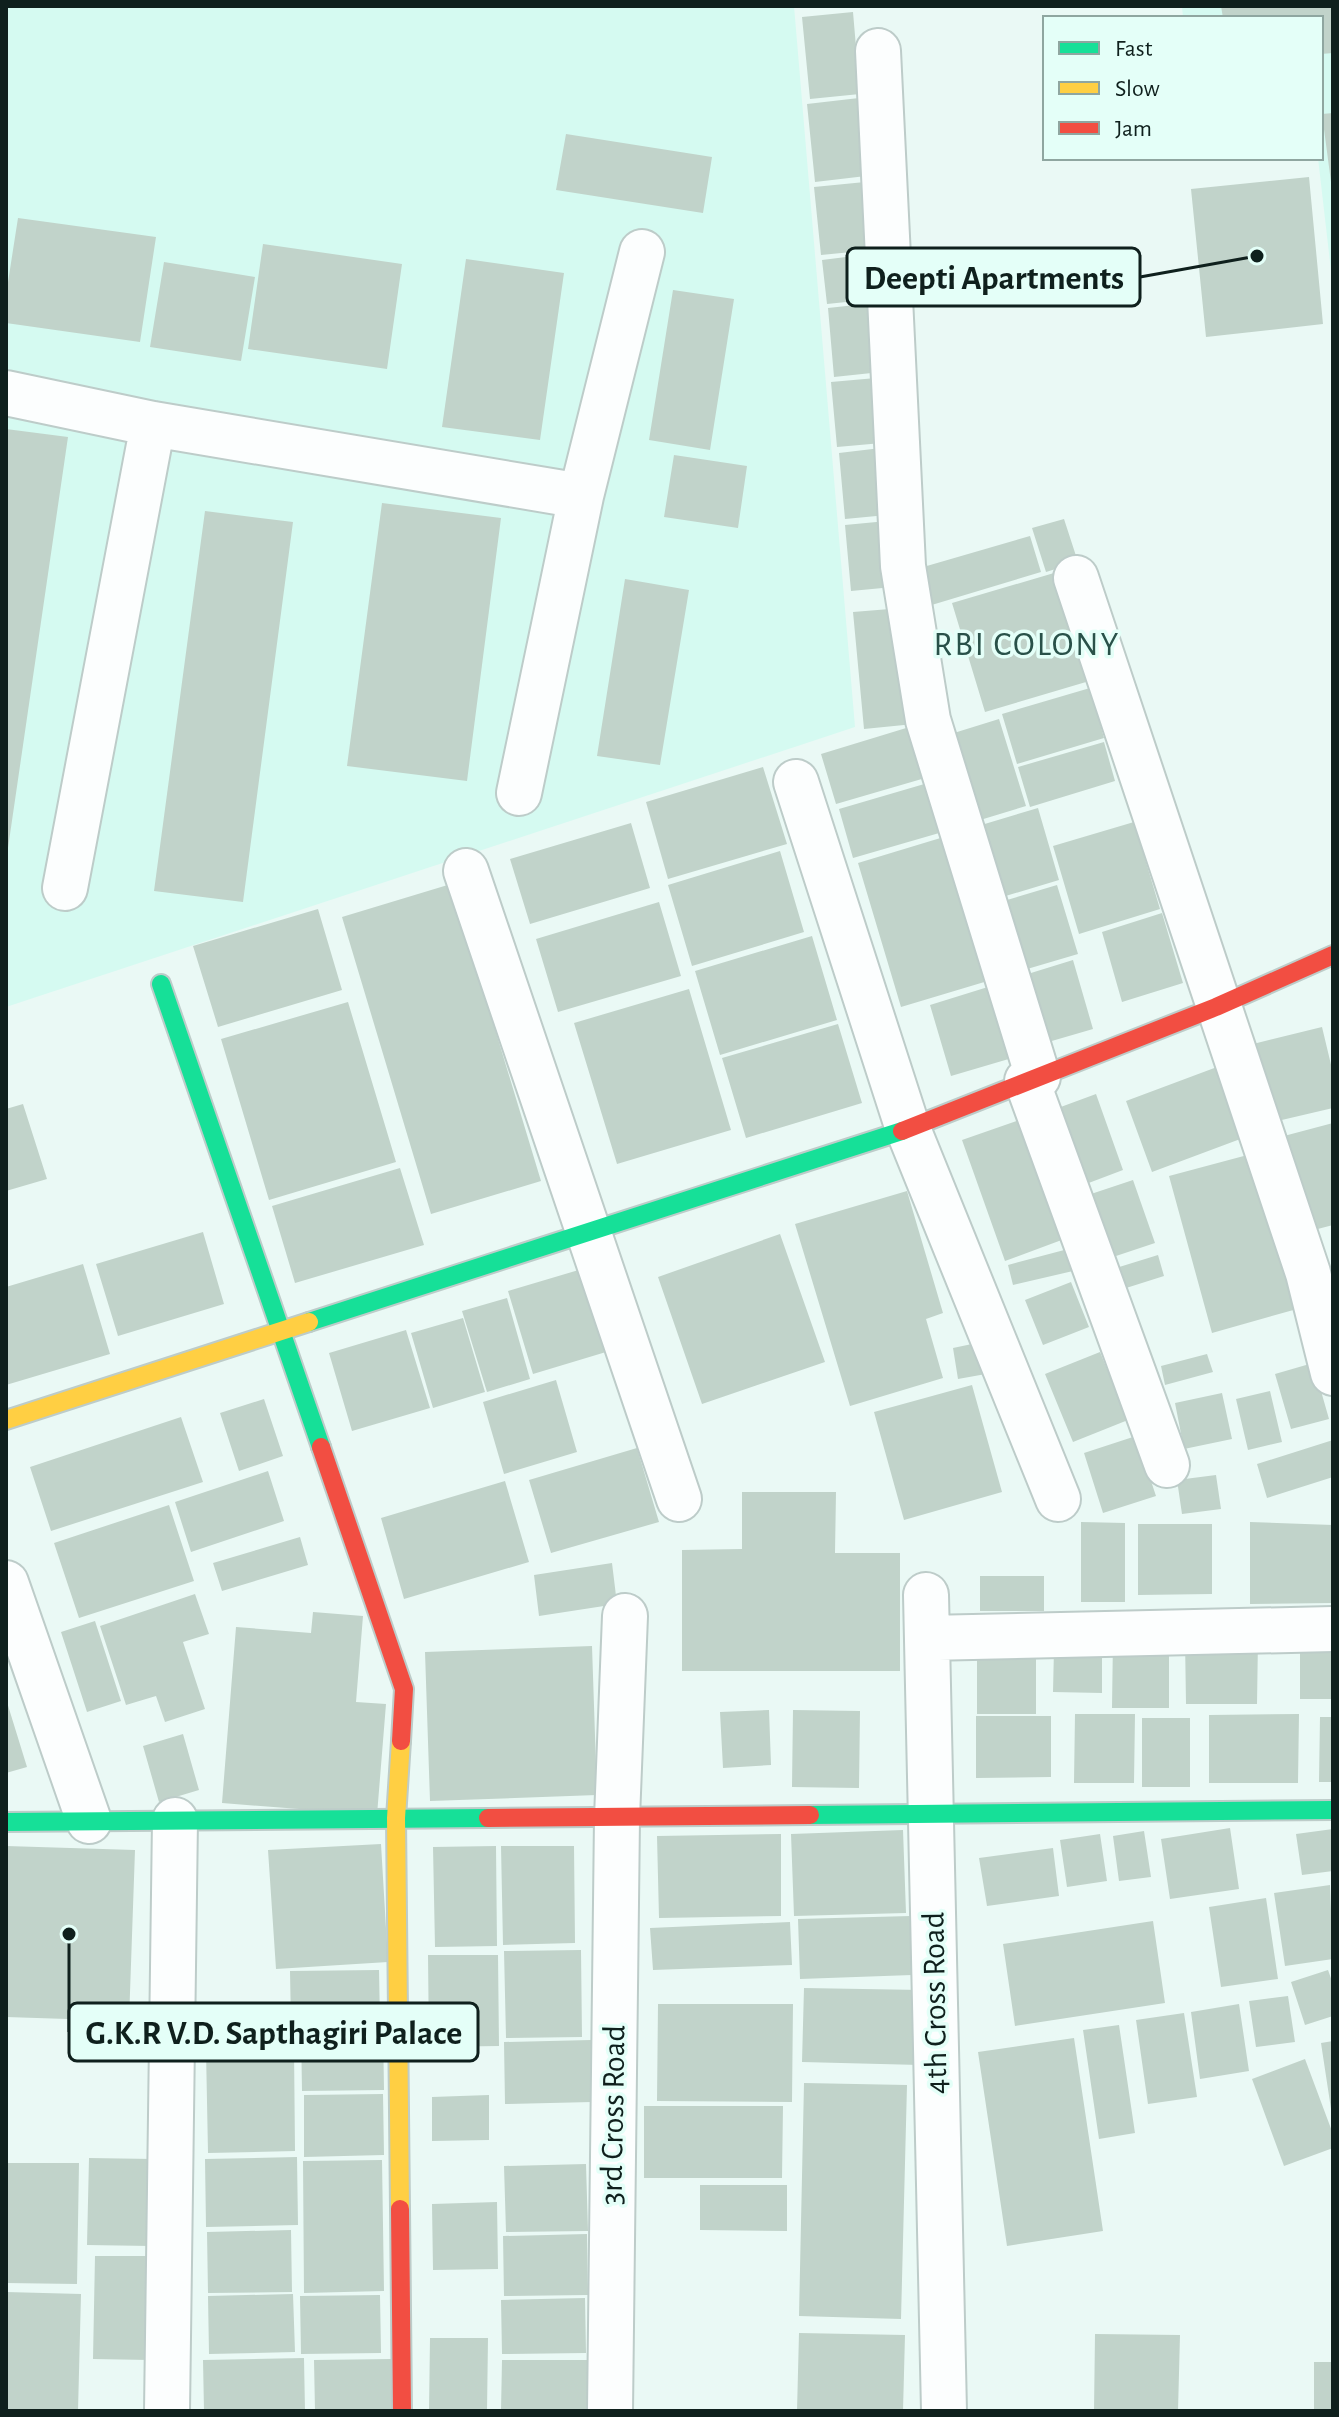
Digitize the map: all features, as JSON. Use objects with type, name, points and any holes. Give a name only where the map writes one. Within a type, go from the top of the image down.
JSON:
[{"type":"street","points":[[878,51],[903,566],[928,720],[1033,1079],[1167,1465]]},
{"type":"street","points":[[519,793],[581,496],[642,252]]},
{"type":"street","points":[[6,393],[153,424],[581,496]]},
{"type":"street","points":[[65,888],[153,424]]},
{"type":"street","points":[[1076,578],[1216,1007],[1308,1273],[1333,1373]]},
{"type":"street","points":[[796,782],[908,1129],[1058,1499]]},
{"type":"street","points":[[466,871],[591,1232],[679,1499]]},
{"type":"street","points":[[6,1420],[908,1129],[1216,1007],[1333,955]]},
{"type":"street","points":[[161,984],[404,1689],[396,1818],[402,2411]]},
{"type":"street","points":[[6,1583],[89,1821]]},
{"type":"street","name":"4th Cross Road","points":[[926,1595],[944,2411]]},
{"type":"street","name":"3rd Cross Road","points":[[610,2411],[617,1818],[625,1616]]},
{"type":"street","points":[[927,1638],[1333,1629]]},
{"type":"street","points":[[6,1822],[1333,1810]]},
{"type":"street","points":[[167,2411],[175,1820]]},
{"type":"shaded area","points":[[6,6],[794,6],[855,727],[6,1007]]},
{"type":"shaded area","points":[[1182,6],[1333,6],[1333,288],[1318,160],[1323,160],[1323,16],[1183,16]]},
{"type":"building","points":[[1221,6],[1333,6],[1333,53],[1323,54],[1323,16],[1223,16]]},
{"type":"building","points":[[853,12],[860,94],[810,99],[802,17]]},
{"type":"building","points":[[859,98],[866,176],[815,182],[807,104]]},
{"type":"building","points":[[1333,113],[1333,182],[1331,182],[1323,114]]},
{"type":"building","points":[[566,134],[712,157],[703,213],[556,190]]},
{"type":"building","points":[[1309,177],[1323,324],[1206,337],[1191,189]]},
{"type":"building","points":[[865,182],[872,250],[821,255],[814,187]]},
{"type":"building","points":[[18,218],[156,237],[140,342],[6,323],[6,295]]},
{"type":"building","points":[[263,244],[402,264],[387,369],[248,349]]},
{"type":"building","points":[[870,254],[875,299],[827,304],[822,260]]},
{"type":"building","points":[[466,259],[564,273],[540,440],[442,427]]},
{"type":"building","points":[[164,262],[255,277],[241,361],[150,347]]},
{"type":"building","points":[[673,290],[734,299],[710,450],[649,440]]},
{"type":"building","points":[[874,303],[881,372],[834,377],[828,308]]},
{"type":"building","points":[[876,378],[882,443],[837,447],[831,382]]},
{"type":"building","points":[[6,429],[68,437],[8,848],[6,848]]},
{"type":"building","points":[[881,448],[887,515],[845,519],[839,453]]},
{"type":"building","points":[[674,455],[747,466],[738,528],[664,517]]},
{"type":"building","points":[[382,503],[501,518],[467,781],[347,766]]},
{"type":"building","points":[[205,511],[293,522],[243,902],[154,891]]},
{"type":"building","points":[[1064,519],[1078,562],[1046,572],[1032,528]]},
{"type":"building","points":[[887,521],[893,587],[851,591],[845,525]]},
{"type":"building","points":[[1030,536],[1041,572],[925,607],[913,570]]},
{"type":"building","points":[[1054,573],[1086,682],[985,712],[952,603]]},
{"type":"building","points":[[625,579],[689,590],[660,765],[597,756]]},
{"type":"building","points":[[902,608],[914,724],[864,729],[853,612]]},
{"type":"building","points":[[1090,688],[1104,738],[1017,764],[1002,714]]},
{"type":"building","points":[[999,719],[1026,806],[967,824],[941,737]]},
{"type":"building","points":[[916,725],[932,776],[836,804],[821,754]]},
{"type":"building","points":[[1104,742],[1115,781],[1030,807],[1018,767]]},
{"type":"building","points":[[763,767],[787,844],[668,879],[646,802]]},
{"type":"building","points":[[938,780],[953,829],[853,858],[839,809]]},
{"type":"building","points":[[1038,808],[1059,880],[999,898],[978,826]]},
{"type":"building","points":[[1134,822],[1160,909],[1079,934],[1053,846]]},
{"type":"building","points":[[631,823],[650,888],[530,924],[510,859]]},
{"type":"building","points":[[957,833],[1001,977],[901,1007],[858,863]]},
{"type":"building","points":[[780,851],[804,932],[692,966],[668,885]]},
{"type":"building","points":[[451,884],[541,1181],[431,1214],[342,917]]},
{"type":"building","points":[[1057,885],[1078,954],[1017,972],[997,903]]},
{"type":"building","points":[[659,902],[681,976],[558,1012],[536,939]]},
{"type":"building","points":[[318,909],[342,990],[218,1027],[193,946]]},
{"type":"building","points":[[1162,913],[1183,983],[1122,1002],[1102,932]]},
{"type":"building","points":[[812,936],[837,1020],[720,1055],[695,971]]},
{"type":"building","points":[[1073,960],[1093,1029],[1038,1045],[1018,977]]},
{"type":"building","points":[[1004,982],[1026,1054],[951,1076],[930,1005]]},
{"type":"building","points":[[689,989],[731,1130],[617,1164],[574,1023]]},
{"type":"building","points":[[348,1002],[396,1162],[269,1200],[221,1039]]},
{"type":"building","points":[[838,1024],[862,1103],[746,1138],[722,1058]]},
{"type":"building","points":[[1322,1027],[1333,1073],[1333,1108],[1269,1123],[1249,1045]]},
{"type":"building","points":[[1217,1067],[1243,1138],[1152,1172],[1126,1101]]},
{"type":"building","points":[[1096,1094],[1123,1170],[1086,1184],[1058,1108]]},
{"type":"building","points":[[23,1104],[47,1179],[6,1191],[6,1109]]},
{"type":"building","points":[[1025,1118],[1067,1238],[1005,1261],[962,1140]]},
{"type":"building","points":[[1333,1123],[1333,1225],[1310,1231],[1284,1136]]},
{"type":"building","points":[[1255,1153],[1297,1309],[1212,1333],[1169,1176]]},
{"type":"building","points":[[400,1168],[424,1245],[295,1283],[272,1206]]},
{"type":"building","points":[[1133,1180],[1155,1243],[1113,1257],[1091,1194]]},
{"type":"building","points":[[907,1191],[943,1313],[926,1319],[943,1378],[850,1406],[795,1224]]},
{"type":"building","points":[[203,1232],[224,1304],[118,1336],[96,1264]]},
{"type":"building","points":[[780,1234],[825,1362],[702,1404],[658,1277]]},
{"type":"building","points":[[1068,1249],[1073,1271],[1013,1285],[1008,1265]]},
{"type":"building","points":[[1158,1255],[1164,1276],[1123,1289],[1116,1268]]},
{"type":"building","points":[[83,1264],[110,1354],[6,1385],[6,1287]]},
{"type":"building","points":[[582,1269],[606,1352],[533,1374],[508,1291]]},
{"type":"building","points":[[1071,1282],[1089,1327],[1043,1345],[1025,1300]]},
{"type":"building","points":[[507,1298],[530,1379],[487,1392],[462,1311]]},
{"type":"building","points":[[463,1318],[485,1392],[433,1408],[411,1333]]},
{"type":"building","points":[[406,1330],[430,1408],[352,1431],[329,1353]]},
{"type":"building","points":[[991,1340],[997,1372],[958,1379],[953,1348]]},
{"type":"building","points":[[1100,1352],[1128,1420],[1073,1442],[1045,1374]]},
{"type":"building","points":[[1207,1354],[1213,1372],[1165,1385],[1161,1366]]},
{"type":"building","points":[[1313,1363],[1329,1419],[1291,1429],[1275,1374]]},
{"type":"building","points":[[556,1380],[577,1452],[504,1474],[483,1402]]},
{"type":"building","points":[[972,1385],[1002,1492],[904,1520],[874,1412]]},
{"type":"building","points":[[1270,1391],[1282,1442],[1248,1450],[1236,1399]]},
{"type":"building","points":[[1222,1393],[1232,1439],[1184,1449],[1175,1403]]},
{"type":"building","points":[[264,1399],[283,1456],[239,1471],[220,1413]]},
{"type":"building","points":[[181,1417],[203,1482],[51,1531],[30,1467]]},
{"type":"building","points":[[1136,1436],[1156,1496],[1103,1513],[1084,1453]]},
{"type":"building","points":[[1333,1440],[1333,1477],[1267,1498],[1257,1464]]},
{"type":"building","points":[[637,1448],[659,1522],[551,1553],[529,1480]]},
{"type":"building","points":[[268,1471],[284,1521],[191,1552],[175,1502]]},
{"type":"building","points":[[1216,1475],[1221,1509],[1182,1514],[1177,1480]]},
{"type":"building","points":[[505,1481],[529,1562],[404,1599],[381,1518]]},
{"type":"building","points":[[742,1492],[836,1492],[835,1553],[900,1553],[900,1671],[682,1671],[682,1550],[742,1549]]},
{"type":"building","points":[[169,1505],[194,1581],[79,1618],[54,1543]]},
{"type":"building","points":[[1081,1522],[1125,1523],[1125,1602],[1081,1602]]},
{"type":"building","points":[[1250,1522],[1333,1525],[1333,1603],[1250,1604]]},
{"type":"building","points":[[1138,1524],[1212,1524],[1212,1594],[1138,1595]]},
{"type":"building","points":[[300,1537],[308,1565],[222,1591],[213,1563]]},
{"type":"building","points":[[612,1563],[617,1604],[539,1616],[534,1575]]},
{"type":"building","points":[[980,1576],[1044,1576],[1044,1611],[980,1611]]},
{"type":"building","points":[[195,1594],[209,1634],[183,1642],[205,1709],[165,1722],[156,1696],[126,1705],[100,1626]]},
{"type":"building","points":[[313,1612],[363,1616],[356,1702],[386,1704],[377,1815],[222,1803],[236,1627],[311,1633]]},
{"type":"building","points":[[95,1621],[121,1701],[87,1712],[61,1632]]},
{"type":"building","points":[[1169,1637],[1169,1708],[1112,1708],[1113,1638]]},
{"type":"building","points":[[1185,1639],[1258,1639],[1257,1704],[1186,1704]]},
{"type":"building","points":[[1036,1643],[1036,1714],[977,1714],[977,1644]]},
{"type":"building","points":[[1300,1645],[1333,1645],[1333,1699],[1300,1699]]},
{"type":"building","points":[[592,1646],[597,1795],[430,1801],[425,1652]]},
{"type":"building","points":[[1102,1647],[1102,1693],[1053,1692],[1054,1648]]},
{"type":"building","points":[[6,1699],[27,1767],[6,1773]]},
{"type":"building","points":[[769,1710],[771,1765],[723,1768],[720,1712]]},
{"type":"building","points":[[793,1710],[860,1711],[859,1788],[792,1787]]},
{"type":"building","points":[[1075,1714],[1135,1714],[1134,1783],[1074,1783]]},
{"type":"building","points":[[1299,1714],[1298,1783],[1209,1783],[1209,1715]]},
{"type":"building","points":[[976,1716],[1051,1716],[1051,1777],[976,1778]]},
{"type":"building","points":[[1320,1717],[1333,1717],[1333,1782],[1319,1782]]},
{"type":"building","points":[[1142,1718],[1190,1718],[1190,1787],[1142,1787]]},
{"type":"building","points":[[183,1734],[199,1790],[159,1802],[143,1746]]},
{"type":"building","points":[[1230,1828],[1239,1889],[1170,1899],[1161,1839]]},
{"type":"building","points":[[1333,1829],[1333,1871],[1302,1875],[1296,1834]]},
{"type":"building","points":[[903,1830],[906,1913],[794,1916],[791,1834]]},
{"type":"building","points":[[1144,1831],[1151,1877],[1119,1881],[1113,1836]]},
{"type":"building","points":[[781,1834],[781,1916],[659,1918],[657,1836]]},
{"type":"building","points":[[1100,1834],[1107,1881],[1067,1887],[1060,1840]]},
{"type":"building","points":[[381,1844],[388,1962],[276,1969],[268,1850]]},
{"type":"building","points":[[6,1846],[135,1850],[129,2021],[6,2017]]},
{"type":"building","points":[[496,1846],[497,1946],[435,1947],[433,1847]]},
{"type":"building","points":[[501,1846],[574,1846],[575,1943],[503,1945]]},
{"type":"building","points":[[1053,1848],[1059,1896],[987,1906],[979,1858]]},
{"type":"building","points":[[1330,1885],[1333,1959],[1285,1966],[1274,1893]]},
{"type":"building","points":[[1266,1898],[1278,1979],[1221,1987],[1209,1907]]},
{"type":"building","points":[[911,1916],[912,1975],[800,1979],[798,1919]]},
{"type":"building","points":[[1153,1921],[1165,2003],[1015,2026],[1003,1944]]},
{"type":"building","points":[[790,1922],[792,1965],[653,1970],[650,1928]]},
{"type":"building","points":[[581,1950],[582,2037],[506,2038],[504,1951]]},
{"type":"building","points":[[428,1955],[498,1955],[499,2046],[429,2047]]},
{"type":"building","points":[[379,1970],[380,2022],[291,2024],[290,1971]]},
{"type":"building","points":[[1328,1970],[1333,1984],[1333,2016],[1305,2025],[1291,1982]]},
{"type":"building","points":[[804,1988],[922,1990],[920,2065],[802,2062]]},
{"type":"building","points":[[1288,1996],[1295,2042],[1256,2047],[1249,2001]]},
{"type":"building","points":[[658,2004],[793,2004],[792,2102],[657,2101]]},
{"type":"building","points":[[1239,2004],[1249,2071],[1200,2079],[1191,2012]]},
{"type":"building","points":[[1184,2013],[1197,2097],[1148,2104],[1136,2020]]},
{"type":"building","points":[[1119,2025],[1135,2133],[1099,2139],[1083,2030]]},
{"type":"building","points":[[383,2029],[384,2090],[302,2091],[301,2030]]},
{"type":"building","points":[[1074,2038],[1103,2231],[1007,2246],[978,2052]]},
{"type":"building","points":[[591,2040],[592,2102],[505,2104],[504,2042]]},
{"type":"building","points":[[1333,2041],[1333,2109],[1331,2109],[1321,2043]]},
{"type":"building","points":[[294,2048],[295,2151],[208,2153],[206,2050]]},
{"type":"building","points":[[1305,2059],[1333,2134],[1333,2148],[1284,2166],[1252,2079]]},
{"type":"building","points":[[804,2083],[907,2085],[901,2319],[799,2316]]},
{"type":"building","points":[[383,2094],[384,2155],[304,2157],[304,2095]]},
{"type":"building","points":[[489,2095],[489,2140],[432,2141],[432,2097]]},
{"type":"building","points":[[644,2106],[783,2106],[782,2178],[644,2178]]},
{"type":"building","points":[[297,2157],[298,2225],[206,2227],[205,2159]]},
{"type":"building","points":[[89,2158],[153,2159],[151,2246],[87,2245]]},
{"type":"building","points":[[382,2160],[384,2291],[304,2293],[303,2161]]},
{"type":"building","points":[[6,2163],[79,2163],[77,2284],[6,2283]]},
{"type":"building","points":[[586,2164],[588,2231],[506,2232],[504,2166]]},
{"type":"building","points":[[700,2185],[787,2185],[787,2231],[700,2230]]},
{"type":"building","points":[[497,2202],[498,2269],[433,2270],[432,2204]]},
{"type":"building","points":[[291,2230],[292,2292],[208,2293],[207,2232]]},
{"type":"building","points":[[587,2234],[588,2295],[504,2296],[503,2236]]},
{"type":"building","points":[[95,2256],[152,2256],[150,2360],[93,2359]]},
{"type":"building","points":[[6,2292],[81,2294],[78,2411],[6,2411]]},
{"type":"building","points":[[293,2294],[295,2352],[209,2354],[208,2296]]},
{"type":"building","points":[[380,2295],[381,2353],[301,2354],[300,2296]]},
{"type":"building","points":[[585,2298],[586,2353],[502,2354],[501,2300]]},
{"type":"building","points":[[799,2333],[905,2335],[903,2411],[797,2411]]},
{"type":"building","points":[[1095,2334],[1180,2335],[1178,2411],[1094,2411]]},
{"type":"building","points":[[430,2338],[488,2338],[487,2411],[429,2411]]},
{"type":"building","points":[[304,2358],[305,2411],[204,2411],[203,2360]]},
{"type":"building","points":[[393,2359],[393,2411],[315,2411],[314,2360]]},
{"type":"building","points":[[502,2360],[591,2360],[590,2411],[501,2411]]},
{"type":"building","points":[[1314,2362],[1333,2362],[1333,2411],[1314,2411]]},
{"type":"traffic: fast","points":[[161,984],[321,1447]]},
{"type":"traffic: fast","points":[[309,1322],[902,1131]]},
{"type":"traffic: fast","points":[[810,1815],[1333,1810]]},
{"type":"traffic: fast","points":[[6,1822],[488,1818]]},
{"type":"traffic: slow","points":[[6,1420],[309,1322]]},
{"type":"traffic: slow","points":[[400,2209],[396,1818],[401,1741]]},
{"type":"traffic: jam","points":[[902,1131],[1216,1007],[1333,955]]},
{"type":"traffic: jam","points":[[321,1447],[404,1689],[401,1741]]},
{"type":"traffic: jam","points":[[488,1818],[810,1815]]},
{"type":"traffic: jam","points":[[400,2209],[402,2411]]},
{"type":"place","name":"Deepti Apartments","points":[[1257,256]]},
{"type":"place","name":"G.K.R V.D. Sapthagiri Palace","points":[[69,1934]]},
{"type":"district","name":"RBI COLONY","points":[[1027,645]]}]
